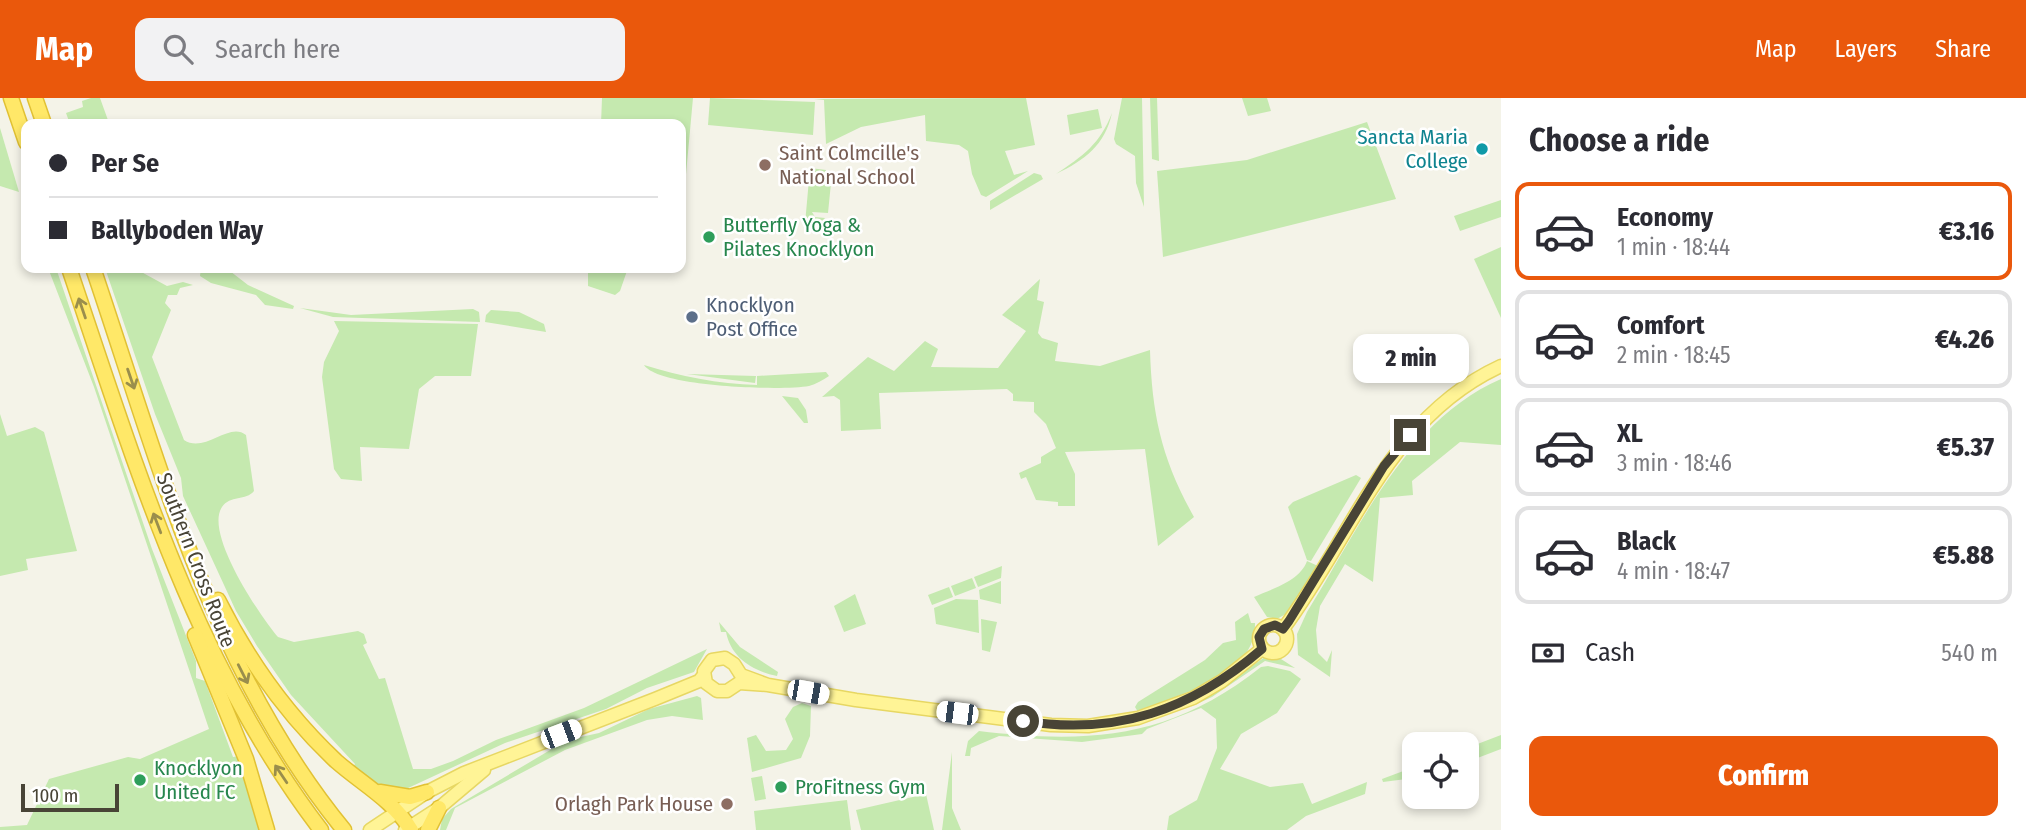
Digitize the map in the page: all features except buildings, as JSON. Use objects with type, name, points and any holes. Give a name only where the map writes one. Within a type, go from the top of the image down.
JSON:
[{"type":"highway","points":[[11,98],[21,127]]},
{"type":"highway","points":[[35,98],[42,119]]},
{"type":"highway","name":"Southern Cross Route","points":[[71,273],[143,487],[182,586],[234,698],[267,754],[321,830]]},
{"type":"highway","name":"Southern Cross Route","points":[[95,273],[207,598],[252,692],[282,745],[344,830]]},
{"type":"highway","points":[[179,521],[233,631],[278,697],[311,737],[398,811],[409,829]]},
{"type":"highway","points":[[182,586],[186,611],[246,759],[267,830]]},
{"type":"highway","points":[[372,790],[410,797],[427,792]]},
{"type":"highway","points":[[428,830],[439,808]]},
{"type":"main road","points":[[1283,629],[1397,449],[1439,405],[1501,366]]},
{"type":"main road","points":[[1275,625],[1283,629],[1287,639],[1282,650],[1273,653],[1262,649],[1259,637],[1264,629],[1275,625]]},
{"type":"main road","points":[[655,699],[702,687],[723,691],[742,682],[856,700],[1083,727],[1135,719],[1193,698],[1222,681],[1262,649]]},
{"type":"main road","points":[[373,829],[427,792],[699,681],[709,663],[721,658],[732,661],[741,675],[768,685]]},
{"type":"main road","points":[[734,685],[737,670]]},
{"type":"main road","points":[[704,675],[710,688]]},
{"type":"main road","points":[[409,829],[439,808],[489,765]]},
{"type":"green space","points":[[100,98],[108,119],[68,119],[66,113],[83,107],[82,101]]},
{"type":"green space","points":[[602,98],[693,98],[686,174],[686,119],[601,119]]},
{"type":"green space","points":[[710,98],[815,102],[813,135],[708,125]]},
{"type":"green space","points":[[1026,98],[1035,145],[1005,151],[1014,175],[1028,171],[986,197],[981,195],[972,174],[968,151],[959,145],[926,141],[925,115],[861,127],[826,144],[824,100],[814,99]]},
{"type":"green space","points":[[1122,98],[1142,98],[1144,207],[1136,183],[1135,156],[1116,144],[1114,139]]},
{"type":"green space","points":[[1150,98],[1157,98],[1159,161],[1152,159]]},
{"type":"green space","points":[[1242,98],[1267,98],[1271,111],[1248,116]]},
{"type":"green space","points":[[1098,109],[1102,128],[1070,135],[1067,115]]},
{"type":"green space","points":[[1112,113],[1099,143],[1085,157],[1056,174],[1090,148],[1102,133]]},
{"type":"green space","points":[[1367,122],[1396,199],[1163,257],[1157,171],[1247,160]]},
{"type":"green space","points":[[0,128],[19,192],[0,186]]},
{"type":"green space","points":[[810,168],[826,170],[825,182],[831,183],[828,213],[812,212],[815,217],[825,218],[821,223],[813,220],[812,225],[805,224]]},
{"type":"green space","points":[[1034,173],[1041,175],[1043,179],[990,210],[990,201]]},
{"type":"green space","points":[[1501,200],[1501,217],[1460,231],[1454,216]]},
{"type":"green space","points":[[1501,247],[1501,318],[1474,259]]},
{"type":"green space","name":"Knocklyon United FC","points":[[50,273],[58,273],[152,549],[196,661],[196,678],[205,681],[233,757],[239,756],[261,830],[0,830],[0,827],[27,825],[49,779],[128,757],[140,759],[209,729],[94,387]]},
{"type":"green space","points":[[107,273],[143,273],[167,286],[183,282],[193,285],[180,288],[177,295],[168,295],[165,303],[171,310],[152,357],[184,440],[200,443],[232,432],[246,435],[254,491],[225,503],[218,519],[227,554],[236,574],[278,637],[294,642],[358,631],[364,634],[367,643],[363,645],[379,679],[385,678],[413,769],[431,769],[496,740],[584,708],[707,649],[694,672],[647,688],[606,709],[505,743],[406,789],[380,787],[353,767],[355,764],[291,695],[257,646],[236,611],[183,496],[181,478],[155,414]]},
{"type":"green space","points":[[200,273],[232,273],[248,285],[294,306],[293,309],[265,305],[256,295],[211,283],[200,276]]},
{"type":"green space","points":[[588,273],[626,273],[620,291],[615,295],[588,286]]},
{"type":"green space","points":[[1040,279],[1037,300],[1044,302],[1038,333],[1042,338],[1058,343],[1055,361],[1100,366],[1150,350],[1153,396],[1161,437],[1174,476],[1194,517],[1158,546],[1145,449],[1065,452],[1075,474],[1075,506],[1058,506],[1058,502],[1036,500],[1026,477],[1021,479],[1019,473],[1041,463],[1041,457],[1056,448],[1046,424],[1034,412],[1034,402],[1013,401],[1013,394],[1007,389],[879,393],[881,429],[841,431],[840,400],[834,396],[822,397],[868,357],[894,371],[925,341],[938,349],[931,367],[998,368],[1026,331],[1002,315]]},
{"type":"green space","points":[[300,308],[351,315],[473,309],[479,312],[480,322],[333,317]]},
{"type":"green space","points":[[491,310],[519,312],[544,324],[546,332],[485,322],[486,315]]},
{"type":"green space","points":[[334,321],[478,324],[471,376],[435,376],[419,389],[409,449],[360,447],[362,481],[341,479],[334,469],[322,377],[324,362],[339,331]]},
{"type":"green space","points":[[644,365],[699,379],[757,385],[757,376],[826,372],[829,376],[809,386],[721,386],[672,378],[654,372]]},
{"type":"green space","points":[[687,374],[756,376],[755,383]]},
{"type":"green space","points":[[1501,379],[1501,445],[1460,442],[1412,481],[1413,495],[1380,498],[1373,582],[1345,564],[1320,606],[1316,630],[1318,653],[1327,662],[1332,650],[1330,677],[1298,655],[1297,634],[1307,612],[1366,513],[1412,449],[1438,421],[1468,397]]},
{"type":"green space","points":[[782,396],[798,398],[806,410],[808,423],[804,423]]},
{"type":"green space","points":[[0,414],[7,436],[35,427],[44,432],[77,551],[26,559],[28,570],[0,576]]},
{"type":"green space","points":[[1356,475],[1361,478],[1311,561],[1307,560],[1288,507],[1293,502]]},
{"type":"green space","points":[[1307,561],[1318,566],[1291,611],[1277,619],[1267,617],[1254,597],[1292,579]]},
{"type":"green space","points":[[1002,566],[1001,578],[978,587],[974,577]]},
{"type":"green space","points":[[972,578],[976,588],[955,596],[951,586]]},
{"type":"green space","points":[[1001,581],[1001,604],[980,599],[979,590]]},
{"type":"green space","points":[[949,587],[953,597],[932,605],[928,595]]},
{"type":"green space","points":[[855,594],[866,624],[844,632],[834,606]]},
{"type":"green space","points":[[956,599],[978,600],[979,633],[936,624],[934,608]]},
{"type":"green space","points":[[1248,613],[1251,623],[1255,623],[1253,638],[1238,663],[1200,687],[1138,712],[1135,707],[1138,702],[1205,660],[1223,643],[1236,640],[1235,622]]},
{"type":"green space","points":[[981,619],[997,622],[990,652],[982,650]]},
{"type":"green space","points":[[719,622],[740,647],[778,672],[777,676],[744,662],[733,649],[726,632],[721,632]]},
{"type":"green space","points":[[1265,657],[1281,659],[1295,668],[1265,661],[1212,697],[1190,707]]},
{"type":"green space","points":[[1261,667],[1290,671],[1301,679],[1277,713],[1241,734],[1220,769],[1270,787],[1303,783],[1312,804],[1367,782],[1365,794],[1306,816],[1287,830],[1167,830],[1169,816],[1197,800],[1217,748],[1216,719],[1201,708],[1147,729],[1142,734],[1082,742],[999,736],[971,748],[970,756],[965,756],[968,741],[979,731],[1057,737],[1128,731],[1161,722],[1194,709],[1227,691]]},
{"type":"green space","points":[[697,696],[701,698],[703,720],[672,716],[647,720],[565,750],[455,808],[446,830],[440,830],[442,819],[451,809],[567,740],[599,733],[649,709]]},
{"type":"green space","points":[[802,703],[811,706],[810,736],[801,758],[752,772],[747,738],[756,735],[766,751],[786,750],[793,739],[785,719],[793,707]]},
{"type":"green space","points":[[1501,735],[1501,749],[1479,757],[1479,743]]},
{"type":"green space","points":[[952,752],[952,808],[961,830],[942,830]]},
{"type":"green space","points":[[1402,772],[1402,780],[1383,782],[1382,779]]},
{"type":"green space","points":[[762,776],[766,799],[755,801],[751,778]]},
{"type":"green space","points":[[926,794],[934,830],[861,830],[856,810]]},
{"type":"green space","points":[[847,800],[851,830],[756,830],[754,811]]},
{"type":"place","name":"Sancta Maria College","points":[[1482,149]]},
{"type":"place","name":"Saint Colmcille's National School","points":[[765,165]]},
{"type":"place","name":"Butterfly Yoga & Pilates Knocklyon","points":[[709,237]]},
{"type":"place","name":"Knocklyon Post Office","points":[[692,317]]},
{"type":"place","name":"Knocklyon United FC","points":[[140,780]]},
{"type":"place","name":"ProFitness Gym","points":[[781,787]]},
{"type":"place","name":"Orlagh Park House","points":[[727,804]]},
{"type":"route","points":[[1023,721],[1083,727],[1135,719],[1193,698],[1235,671],[1262,649],[1259,637],[1264,629],[1275,625],[1283,629],[1289,621],[1384,466],[1410,435]]}]
